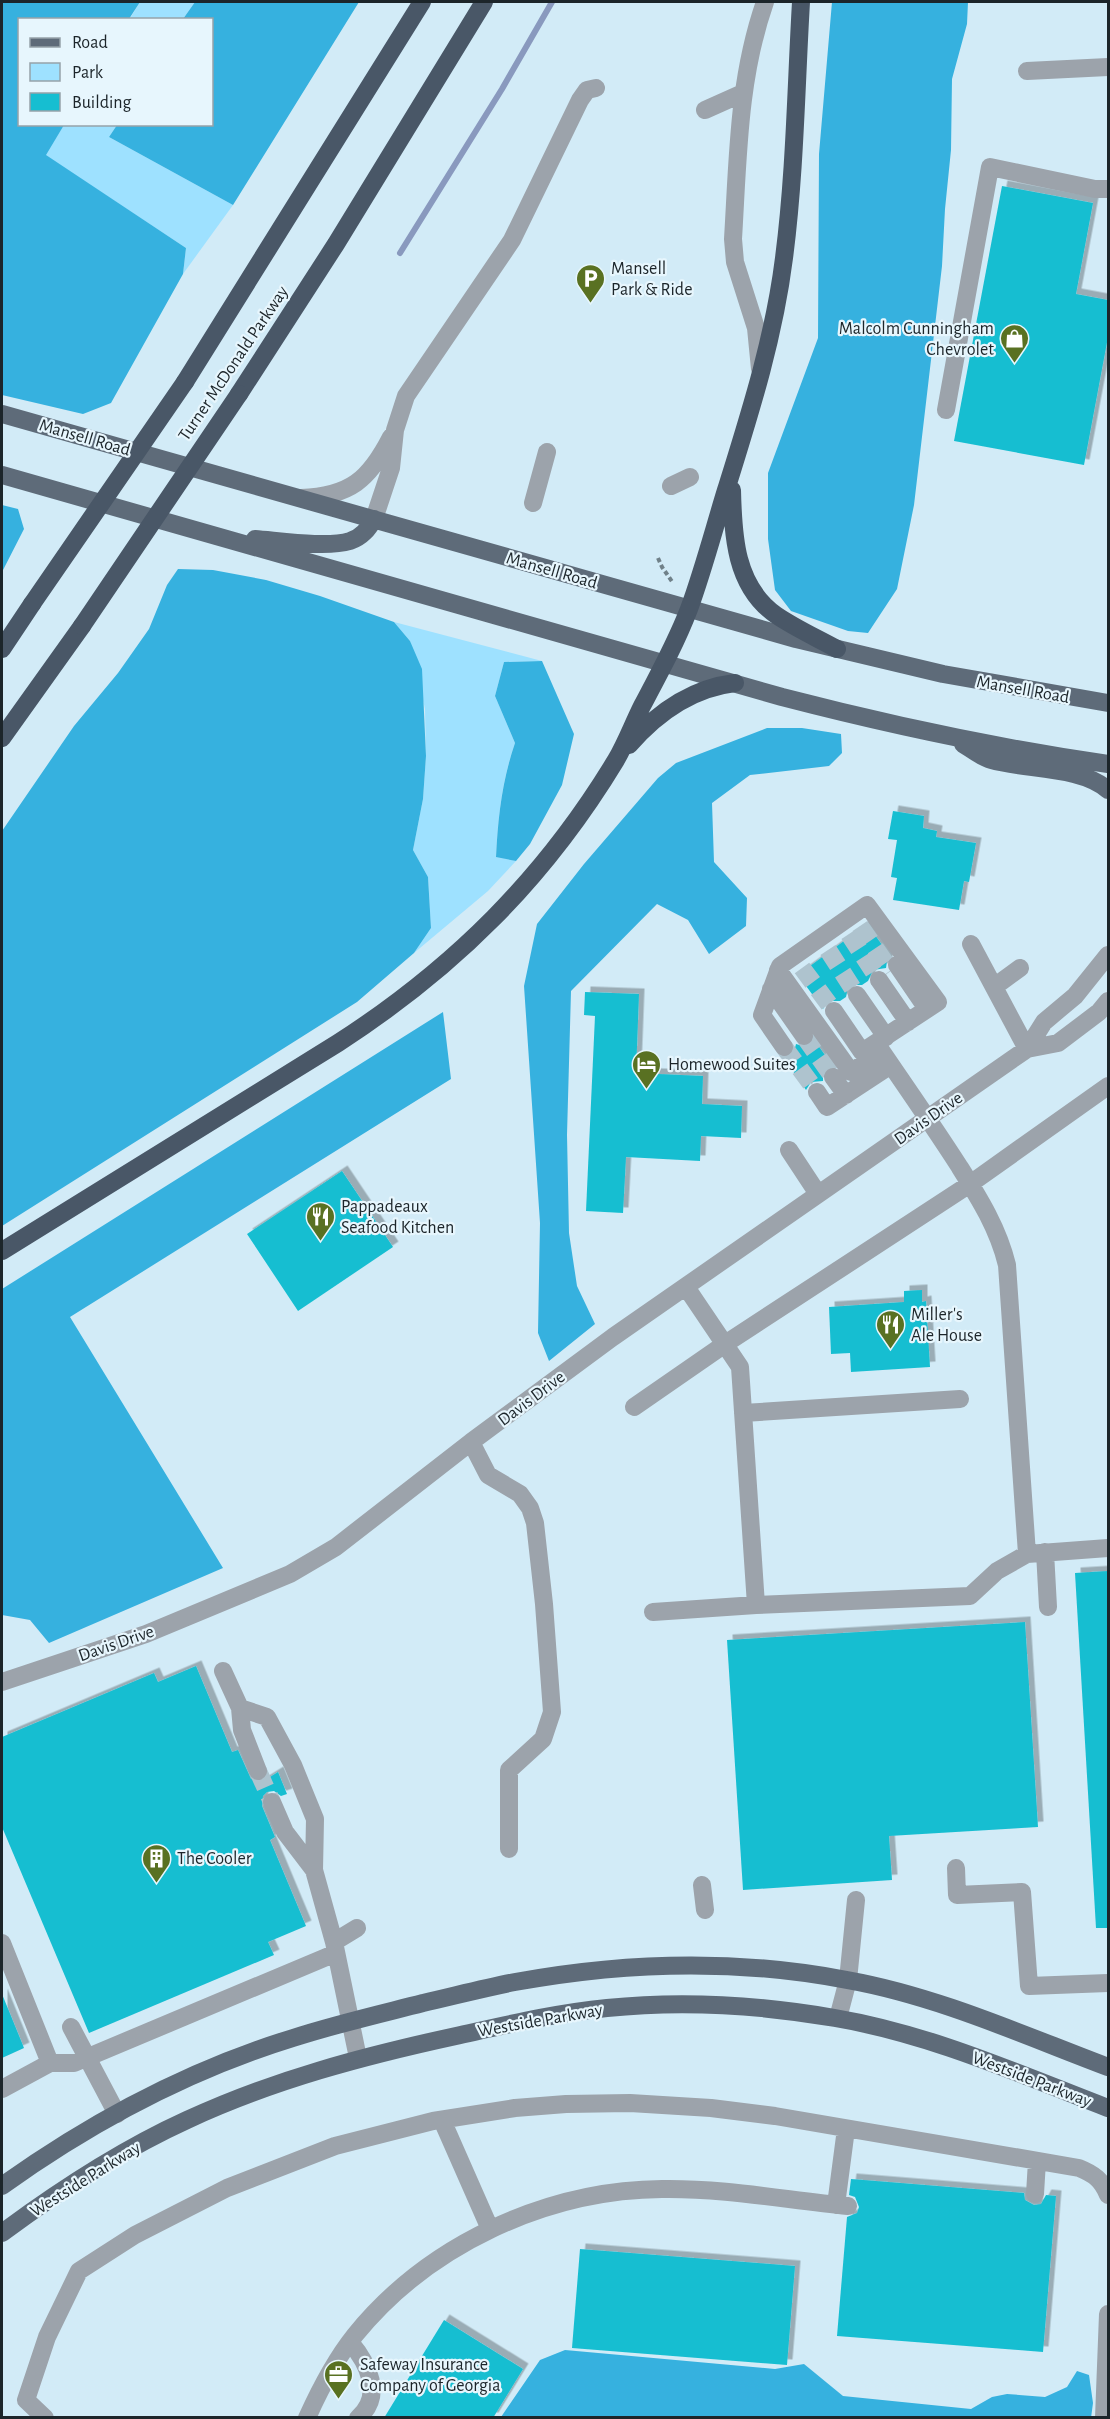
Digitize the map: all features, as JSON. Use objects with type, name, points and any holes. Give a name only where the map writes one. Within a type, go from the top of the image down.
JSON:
[{"type":"highway","name":"Turner McDonald Parkway","points":[[2,649],[185,382],[422,2]]},
{"type":"highway","name":"Turner McDonald Parkway","points":[[2,738],[82,626],[238,394],[336,244],[484,2]]},
{"type":"highway","points":[[2,1251],[338,1043],[389,1010],[432,976],[471,942],[538,870],[618,758],[666,663],[689,609],[760,380],[776,313],[790,202],[801,2]]},
{"type":"highway","points":[[731,473],[735,546],[749,586],[775,614],[837,649]]},
{"type":"highway","points":[[618,758],[651,723],[678,702],[716,685],[735,683]]},
{"type":"main road","name":"Mansell Road","points":[[2,414],[837,649],[943,674],[1108,703]]},
{"type":"main road","points":[[2,475],[856,716],[951,736],[1108,764]]},
{"type":"main road","points":[[220,537],[334,544],[352,541],[365,533],[374,519]]},
{"type":"main road","points":[[951,736],[989,760],[1083,777],[1102,784],[1108,790]]},
{"type":"main road","points":[[2,2186],[56,2150],[117,2114],[178,2083],[291,2038],[349,2021],[515,1982],[604,1970],[650,1966],[710,1966],[792,1972],[848,1980],[955,2009],[1108,2067]]},
{"type":"main road","name":"Westside Parkway","points":[[2,2233],[106,2163],[188,2120],[298,2077],[358,2058],[516,2023],[607,2008],[652,2005],[726,2005],[838,2018],[956,2050],[1108,2108]]},
{"type":"street","points":[[760,380],[756,328],[735,262],[733,239],[743,93],[749,55],[765,2]]},
{"type":"street","points":[[1027,71],[1108,67]]},
{"type":"street","points":[[300,498],[340,493],[358,482],[384,452],[395,430],[406,396],[512,240],[580,100],[587,90],[596,87]]},
{"type":"street","points":[[705,110],[743,93]]},
{"type":"street","points":[[946,410],[990,167],[1095,189],[1108,189]]},
{"type":"street","points":[[374,519],[391,468],[395,430]]},
{"type":"street","points":[[533,503],[547,452]]},
{"type":"street","points":[[671,486],[690,477]]},
{"type":"street","points":[[784,1047],[762,1015],[780,966],[803,959],[855,922],[867,905],[924,1011]]},
{"type":"street","points":[[971,944],[1027,1049]]},
{"type":"street","name":"Davis Drive","points":[[2,1682],[146,1634],[290,1574],[336,1547],[471,1442],[613,1337],[1027,1049],[1044,1022],[1075,996],[1107,961]]},
{"type":"street","points":[[994,987],[1020,968]]},
{"type":"street","points":[[778,970],[842,1074],[846,1095]]},
{"type":"street","points":[[889,972],[924,1011]]},
{"type":"street","points":[[771,989],[804,1036]]},
{"type":"street","name":"Davis Drive","points":[[1027,1049],[1058,1043],[1099,1012],[1108,1001]]},
{"type":"street","points":[[844,1003],[928,1118],[987,1211],[1001,1242],[1007,1265],[1036,1553],[1048,1606]]},
{"type":"street","points":[[842,1074],[878,1049],[924,1011]]},
{"type":"street","points":[[817,1092],[827,1107],[846,1095],[878,1049]]},
{"type":"street","points":[[634,1407],[725,1344],[970,1184],[1108,1086]]},
{"type":"street","points":[[789,1150],[818,1194]]},
{"type":"street","points":[[686,1287],[740,1367],[756,1605]]},
{"type":"street","points":[[743,1413],[960,1399]]},
{"type":"street","points":[[471,1442],[488,1475],[520,1494],[530,1508],[535,1523],[544,1604],[552,1712],[543,1739],[509,1770],[510,1849]]},
{"type":"street","points":[[653,1612],[970,1596],[997,1571],[1036,1553],[1108,1548]]},
{"type":"street","points":[[223,1671],[240,1708],[242,1730],[258,1771]]},
{"type":"street","points":[[240,1708],[267,1717],[293,1765],[315,1819],[314,1870],[335,1948],[358,2058]]},
{"type":"street","points":[[272,1802],[285,1832],[314,1870]]},
{"type":"street","points":[[956,1868],[957,1895],[1022,1892],[1029,1986],[1108,1983]]},
{"type":"street","points":[[702,1885],[705,1910]]},
{"type":"street","points":[[838,2018],[848,1980],[856,1900]]},
{"type":"street","points":[[2,2089],[50,2063],[74,2063],[335,1948],[357,1928]]},
{"type":"street","points":[[2,1943],[50,2063]]},
{"type":"street","points":[[71,2027],[117,2114]]},
{"type":"street","points":[[45,2418],[26,2400],[47,2337],[79,2271],[135,2235],[227,2188],[335,2146],[442,2120],[515,2108],[566,2104],[630,2103],[711,2108],[775,2116],[1079,2168],[1093,2174],[1104,2184],[1108,2195]]},
{"type":"street","points":[[442,2120],[490,2229]]},
{"type":"street","points":[[307,2418],[325,2382],[350,2342],[391,2297],[415,2276],[465,2242],[490,2229],[539,2211],[599,2195],[630,2190],[698,2190],[842,2205],[846,2129]]},
{"type":"street","points":[[1035,2194],[1037,2161]]},
{"type":"street","points":[[1104,2418],[1108,2314]]},
{"type":"street","points":[[350,2342],[363,2358],[369,2372],[371,2386],[370,2401],[358,2418]]},
{"type":"path","points":[[658,558],[673,583]]},
{"type":"green space","points":[[140,2],[195,2],[184,18],[130,18]]},
{"type":"green space","points":[[63,126],[116,126],[109,137],[233,205],[183,274],[186,248],[45,155]]},
{"type":"green space","points":[[394,622],[542,661],[504,662],[495,696],[515,743],[501,799],[496,856],[516,861],[488,891],[414,953],[431,928],[428,877],[413,850],[423,799],[426,756],[425,709],[410,641]]},
{"type":"shaded area","points":[[2,2],[140,2],[130,18],[18,18],[18,126],[63,126],[46,155],[186,248],[183,274],[111,403],[83,414],[2,395]]},
{"type":"shaded area","points":[[195,2],[359,2],[233,205],[109,137],[116,126],[213,126],[213,18],[184,18]]},
{"type":"shaded area","points":[[832,2],[968,2],[967,24],[952,79],[951,150],[942,266],[914,505],[897,589],[868,633],[848,631],[791,611],[775,590],[768,539],[768,473],[818,338],[819,154]]},
{"type":"shaded area","points":[[2,505],[18,509],[24,529],[2,572]]},
{"type":"shaded area","points":[[178,569],[213,570],[266,580],[320,596],[394,622],[410,641],[422,669],[426,756],[423,799],[413,850],[428,877],[431,928],[414,953],[357,1002],[2,1226],[2,831],[74,726],[118,673],[149,629],[167,585]]},
{"type":"shaded area","points":[[542,661],[574,734],[562,785],[530,844],[516,861],[496,857],[501,799],[515,743],[495,696],[504,662]]},
{"type":"shaded area","points":[[767,728],[802,728],[841,734],[842,753],[829,766],[750,775],[712,803],[714,862],[747,898],[746,926],[709,954],[688,920],[657,904],[571,991],[567,1135],[569,1233],[577,1286],[595,1324],[549,1361],[538,1333],[540,1223],[524,986],[537,924],[584,864],[658,778],[676,763]]},
{"type":"shaded area","points":[[443,1012],[451,1079],[70,1317],[223,1568],[49,1643],[30,1620],[2,1615],[2,1289]]},
{"type":"shaded area","points":[[565,2350],[775,2369],[804,2364],[843,2396],[971,2409],[992,2397],[1007,2394],[1045,2397],[1067,2387],[1077,2371],[1089,2375],[1093,2403],[1091,2418],[501,2417],[540,2360]]},
{"type":"building","points":[[1002,186],[1093,203],[1076,294],[1108,300],[1108,337],[1084,465],[954,441]]},
{"type":"building","points":[[893,811],[924,816],[923,828],[937,831],[936,837],[976,843],[969,882],[964,881],[959,910],[893,900],[897,878],[891,877],[897,840],[888,839]]},
{"type":"building","points":[[867,924],[890,956],[886,968],[873,970],[868,981],[862,985],[851,985],[846,997],[840,1001],[828,1001],[823,1009],[798,975]]},
{"type":"building","name":"Homewood Suites","points":[[585,992],[639,994],[636,1073],[703,1076],[702,1104],[742,1106],[741,1138],[701,1136],[700,1161],[626,1157],[623,1213],[586,1211],[595,1016],[584,1015]]},
{"type":"building","points":[[814,1040],[833,1066],[823,1072],[823,1081],[811,1082],[806,1090],[784,1058],[794,1052],[796,1044],[806,1047]]},
{"type":"building","name":"Pappadeaux Seafood Kitchen","points":[[342,1171],[393,1247],[298,1311],[247,1234]]},
{"type":"building","points":[[922,1290],[922,1302],[926,1301],[930,1367],[851,1372],[850,1353],[831,1354],[829,1307],[904,1302],[904,1291]]},
{"type":"building","points":[[1108,1571],[1108,1928],[1096,1928],[1075,1573]]},
{"type":"building","points":[[1025,1622],[1038,1827],[889,1836],[892,1880],[743,1890],[727,1640]]},
{"type":"building","name":"The Cooler","points":[[196,1666],[232,1752],[238,1750],[251,1779],[262,1782],[278,1772],[287,1794],[281,1796],[274,1791],[267,1792],[263,1796],[262,1806],[275,1837],[270,1840],[306,1926],[268,1942],[274,1955],[89,2033],[2,1827],[2,1737],[154,1673],[158,1682]]},
{"type":"building","points":[[2,1994],[24,2048],[2,2058]]},
{"type":"building","points":[[851,2179],[1024,2193],[1025,2200],[1034,2205],[1041,2204],[1046,2195],[1056,2196],[1043,2352],[837,2336],[847,2217],[857,2213],[859,2207],[855,2197],[849,2195]]},
{"type":"building","points":[[580,2249],[795,2266],[787,2365],[572,2348]]},
{"type":"building","points":[[444,2320],[523,2369],[493,2418],[384,2418]]},
{"type":"waterway","points":[[400,253],[502,89],[552,2]]},
{"type":"tunnel","points":[[860,926],[891,971]]},
{"type":"tunnel","points":[[849,934],[879,980]]},
{"type":"tunnel","points":[[828,950],[857,995]]},
{"type":"tunnel","points":[[802,968],[834,1011]]},
{"type":"tunnel","points":[[804,1036],[833,1077]]},
{"type":"tunnel","points":[[784,1047],[817,1092]]},
{"type":"tunnel","points":[[258,1771],[272,1802]]},
{"type":"place","name":"Mansell Park & Ride","points":[[590,304]]},
{"type":"place","name":"Malcolm Cunningham Chevrolet","points":[[1015,364]]},
{"type":"place","name":"Homewood Suites","points":[[647,1090]]},
{"type":"place","name":"Pappadeaux Seafood Kitchen","points":[[320,1242]]},
{"type":"place","name":"Miller's Ale House","points":[[890,1350]]},
{"type":"place","name":"The Cooler","points":[[156,1884]]},
{"type":"place","name":"Safeway Insurance Company of Georgia","points":[[339,2400]]}]
